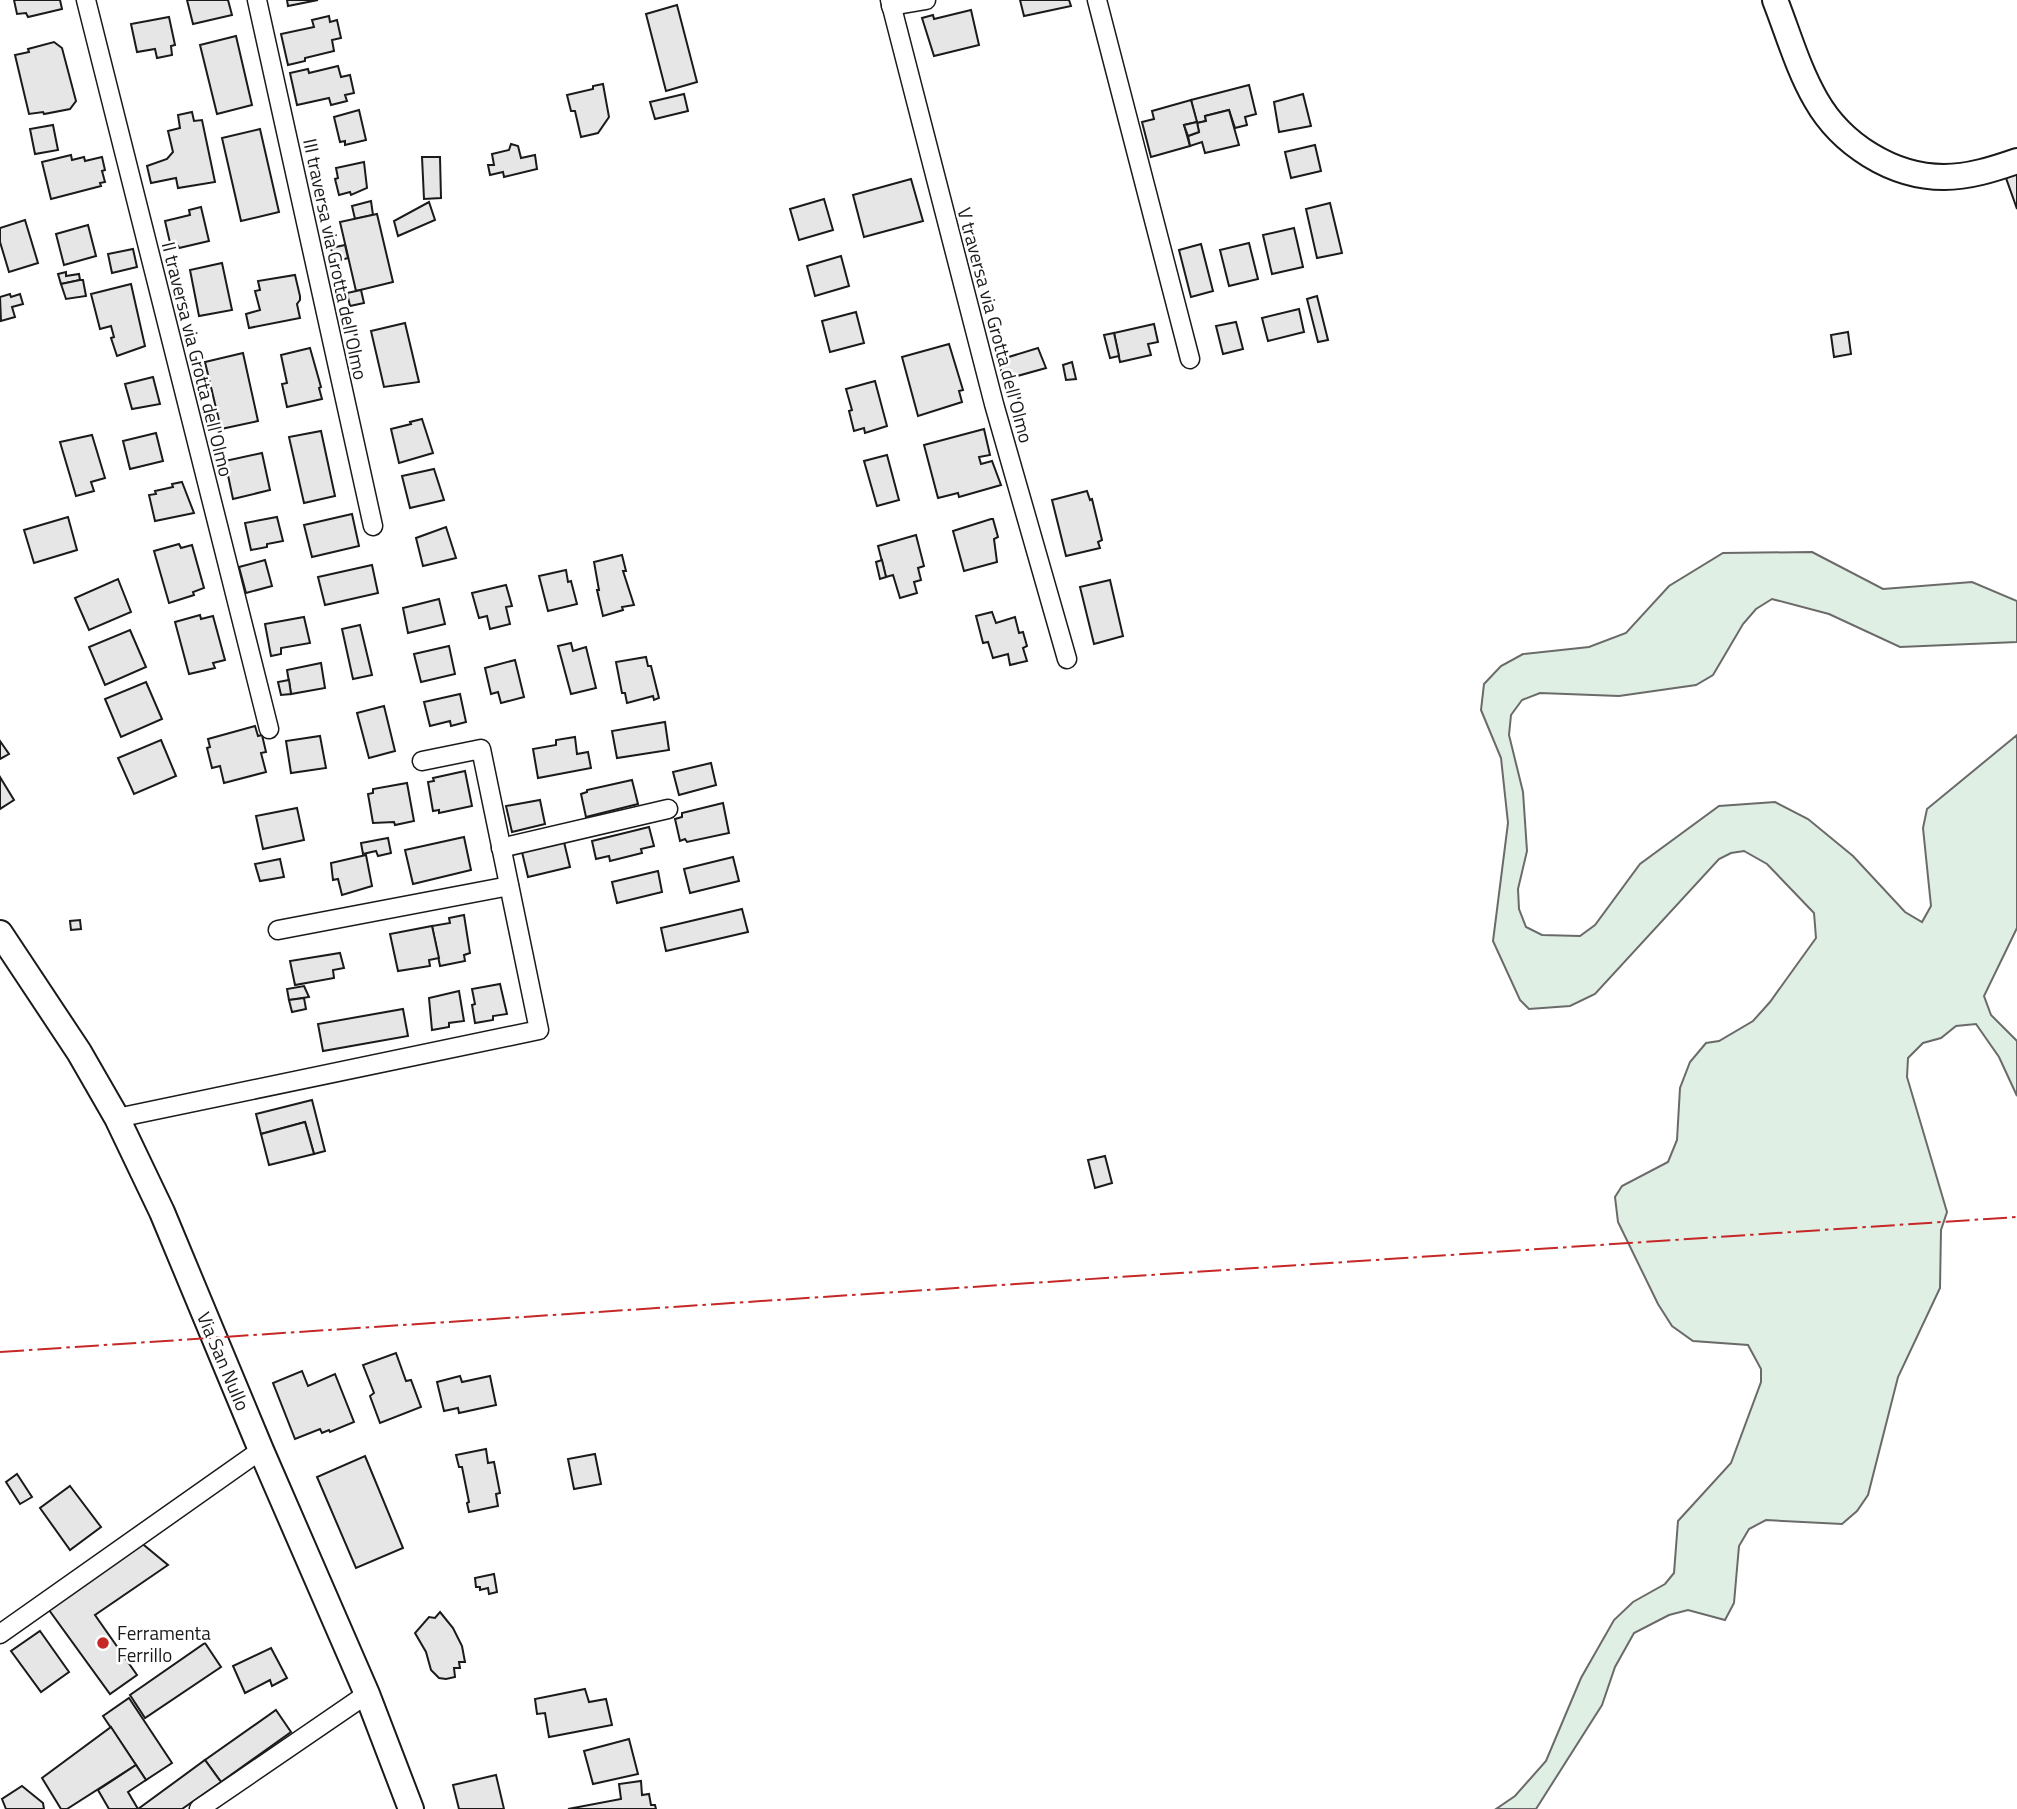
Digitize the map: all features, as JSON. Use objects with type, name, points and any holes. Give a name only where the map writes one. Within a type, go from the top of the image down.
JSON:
[{"type":"street","name":"II traversa via Grotta dell'Olmo","points":[[86,0],[269,729]]},
{"type":"street","name":"III traversa via Grotta dell'Olmo","points":[[257,0],[373,526]]},
{"type":"street","points":[[890,3],[926,0]]},
{"type":"street","points":[[1097,0],[1190,359]]},
{"type":"street","points":[[1775,0],[1815,98],[1829,120],[1846,138],[1869,155],[1914,173],[1943,177],[1984,172],[2017,161]]},
{"type":"street","name":"V traversa via Grotta dell'Olmo","points":[[890,3],[993,404],[1067,659]]},
{"type":"street","points":[[117,1118],[539,1030],[481,748],[422,761]]},
{"type":"street","points":[[501,848],[668,809]]},
{"type":"street","points":[[278,930],[509,886]]},
{"type":"street","name":"Via San Nullo","points":[[0,933],[79,1052],[117,1118],[162,1212],[367,1694],[411,1809]]},
{"type":"street","points":[[0,1634],[261,1450]]},
{"type":"street","points":[[199,1809],[367,1694]]},
{"type":"green space","points":[[1812,552],[1883,589],[1972,582],[2017,601],[2017,642],[1900,647],[1829,614],[1772,599],[1756,609],[1743,624],[1713,675],[1696,685],[1619,696],[1540,693],[1522,700],[1511,715],[1509,735],[1523,792],[1527,851],[1518,889],[1519,909],[1526,927],[1542,935],[1580,936],[1595,925],[1640,864],[1719,806],[1775,802],[1808,819],[1853,856],[1905,912],[1922,922],[1931,906],[1923,828],[1927,809],[2017,735],[2017,928],[1984,996],[1991,1015],[2017,1041],[2017,1096],[1999,1057],[1976,1024],[1956,1026],[1941,1038],[1923,1043],[1908,1058],[1907,1077],[1947,1212],[1941,1230],[1940,1288],[1898,1377],[1868,1495],[1857,1511],[1842,1524],[1766,1520],[1749,1529],[1739,1546],[1734,1603],[1725,1620],[1688,1610],[1669,1615],[1634,1633],[1615,1667],[1602,1705],[1536,1809],[1496,1809],[1515,1796],[1546,1761],[1581,1678],[1614,1620],[1633,1602],[1665,1584],[1674,1573],[1678,1521],[1731,1463],[1761,1382],[1761,1369],[1748,1345],[1693,1341],[1672,1326],[1658,1304],[1618,1222],[1615,1197],[1622,1186],[1668,1162],[1677,1140],[1680,1088],[1690,1062],[1706,1043],[1719,1041],[1753,1021],[1816,938],[1814,913],[1767,864],[1744,851],[1731,853],[1719,859],[1595,994],[1570,1006],[1529,1009],[1520,1000],[1493,941],[1508,823],[1501,758],[1481,710],[1484,684],[1501,666],[1523,654],[1589,647],[1626,633],[1669,586],[1723,553]]},
{"type":"building","points":[[14,0],[60,0],[62,9],[28,17],[26,13],[17,14]]},
{"type":"building","points":[[187,0],[228,0],[232,15],[193,24]]},
{"type":"building","points":[[287,0],[318,0],[288,6]]},
{"type":"building","points":[[1020,0],[1069,0],[1071,6],[1024,16]]},
{"type":"building","points":[[677,5],[697,82],[666,91],[646,14]]},
{"type":"building","points":[[971,10],[979,45],[934,56],[922,18],[933,15],[934,19]]},
{"type":"building","points":[[329,16],[330,22],[337,20],[341,38],[332,40],[334,51],[288,65],[281,34],[314,27],[312,20]]},
{"type":"building","points":[[169,17],[175,45],[171,46],[172,55],[157,58],[155,49],[137,52],[131,24]]},
{"type":"building","points":[[236,36],[252,105],[217,114],[200,45]]},
{"type":"building","points":[[54,42],[62,48],[76,101],[70,109],[29,114],[15,55]]},
{"type":"building","points":[[338,66],[341,77],[350,75],[354,93],[345,95],[347,101],[331,105],[329,98],[297,105],[290,73],[308,69],[309,73]]},
{"type":"building","points":[[603,84],[609,117],[598,133],[581,137],[575,111],[571,111],[567,95]]},
{"type":"building","points":[[1249,85],[1256,114],[1245,117],[1247,125],[1235,128],[1229,110],[1205,116],[1206,121],[1197,123],[1191,100]]},
{"type":"building","points":[[684,94],[688,111],[655,119],[650,102]]},
{"type":"building","points":[[1303,94],[1311,126],[1279,132],[1274,102]]},
{"type":"building","points":[[1191,100],[1197,122],[1184,125],[1190,146],[1151,157],[1142,122],[1154,119],[1152,111]]},
{"type":"building","points":[[359,110],[366,140],[345,145],[345,141],[340,142],[334,117]]},
{"type":"building","points":[[1229,110],[1239,145],[1205,153],[1202,142],[1190,146],[1188,136],[1199,132],[1197,123],[1206,121],[1205,116]]},
{"type":"building","points":[[192,112],[194,121],[202,120],[215,182],[178,188],[176,178],[151,183],[147,166],[167,159],[173,152],[168,131],[180,128],[178,115]]},
{"type":"building","points":[[1197,122],[1199,132],[1188,136],[1184,125]]},
{"type":"building","points":[[53,125],[58,150],[35,154],[30,129]]},
{"type":"building","points":[[260,129],[279,212],[241,221],[222,138]]},
{"type":"building","points":[[511,144],[518,146],[521,158],[535,155],[537,169],[504,177],[503,172],[490,175],[488,165],[494,165],[492,154],[509,150]]},
{"type":"building","points":[[1315,145],[1321,171],[1291,178],[1285,152]]},
{"type":"building","points":[[71,155],[72,160],[84,157],[85,161],[102,157],[105,182],[100,183],[101,186],[51,199],[42,162]]},
{"type":"building","points":[[422,157],[440,157],[441,198],[424,199]]},
{"type":"building","points":[[364,162],[367,188],[351,195],[350,192],[339,195],[335,179],[338,178],[336,168]]},
{"type":"building","points":[[2017,174],[2017,209],[2006,178]]},
{"type":"building","points":[[911,179],[923,221],[864,237],[853,195]]},
{"type":"building","points":[[824,199],[833,230],[799,240],[790,209]]},
{"type":"building","points":[[371,201],[373,215],[355,219],[352,206]]},
{"type":"building","points":[[429,202],[435,220],[398,236],[394,221]]},
{"type":"building","points":[[1330,203],[1342,253],[1317,258],[1306,209]]},
{"type":"building","points":[[201,207],[209,241],[179,248],[171,247],[165,221],[190,215],[189,210]]},
{"type":"building","points":[[377,214],[393,282],[356,291],[340,222]]},
{"type":"building","points":[[25,220],[38,263],[9,272],[0,242],[0,228]]},
{"type":"building","points":[[88,225],[96,256],[64,265],[56,234]]},
{"type":"building","points":[[1294,228],[1303,267],[1272,274],[1263,235]]},
{"type":"building","points":[[1249,243],[1258,279],[1229,286],[1220,250]]},
{"type":"building","points":[[1201,244],[1213,291],[1191,297],[1179,250]]},
{"type":"building","points":[[345,245],[348,258],[334,262],[331,248]]},
{"type":"building","points":[[133,249],[137,267],[112,273],[108,254]]},
{"type":"building","points":[[841,256],[849,286],[815,296],[807,266]]},
{"type":"building","points":[[222,263],[232,310],[199,316],[190,270]]},
{"type":"building","points":[[66,272],[66,276],[79,274],[80,280],[61,284],[58,274]]},
{"type":"building","points":[[295,275],[300,296],[297,304],[300,318],[249,328],[246,314],[260,310],[255,291],[260,290],[258,281]]},
{"type":"building","points":[[83,280],[86,296],[66,299],[61,284]]},
{"type":"building","points":[[131,284],[145,346],[117,356],[111,338],[114,337],[111,326],[100,329],[91,294]]},
{"type":"building","points":[[361,290],[364,303],[350,306],[347,293]]},
{"type":"building","points":[[10,294],[11,297],[20,294],[23,304],[12,307],[15,317],[1,321],[0,297]]},
{"type":"building","points":[[1317,296],[1328,340],[1318,342],[1307,299]]},
{"type":"building","points":[[1299,309],[1304,332],[1268,341],[1262,318]]},
{"type":"building","points":[[856,312],[864,343],[830,352],[822,321]]},
{"type":"building","points":[[1236,322],[1243,349],[1223,354],[1216,326]]},
{"type":"building","points":[[405,323],[419,382],[384,387],[371,331]]},
{"type":"building","points":[[1154,324],[1158,342],[1148,344],[1151,355],[1120,362],[1114,333]]},
{"type":"building","points":[[1848,332],[1851,354],[1834,357],[1831,335]]},
{"type":"building","points":[[1114,333],[1119,356],[1110,358],[1104,335]]},
{"type":"building","points":[[949,344],[963,390],[959,391],[962,402],[918,416],[902,357]]},
{"type":"building","points":[[310,348],[322,399],[287,407],[282,384],[287,383],[281,355]]},
{"type":"building","points":[[1038,348],[1046,368],[1003,380],[999,360]]},
{"type":"building","points":[[243,353],[258,421],[221,429],[205,362]]},
{"type":"building","points":[[1072,362],[1076,379],[1066,380],[1063,365]]},
{"type":"building","points":[[153,377],[160,404],[132,409],[125,384]]},
{"type":"building","points":[[875,381],[887,426],[865,433],[864,428],[854,431],[846,389]]},
{"type":"building","points":[[422,419],[433,453],[399,463],[391,429]]},
{"type":"building","points":[[984,429],[990,455],[979,457],[981,464],[992,461],[1001,485],[959,497],[958,493],[938,498],[924,445]]},
{"type":"building","points":[[321,431],[335,496],[304,503],[289,437]]},
{"type":"building","points":[[156,433],[163,461],[130,469],[123,441]]},
{"type":"building","points":[[92,435],[105,478],[91,482],[94,491],[76,496],[60,442]]},
{"type":"building","points":[[262,453],[270,490],[233,499],[225,461]]},
{"type":"building","points":[[887,455],[899,500],[877,506],[864,461]]},
{"type":"building","points":[[434,469],[444,500],[410,508],[402,476]]},
{"type":"building","points":[[182,482],[194,513],[155,521],[149,495]]},
{"type":"building","points":[[1087,491],[1090,500],[1092,499],[1102,540],[1098,542],[1100,548],[1066,556],[1052,500]]},
{"type":"building","points":[[352,514],[359,546],[312,557],[304,525]]},
{"type":"building","points":[[68,517],[77,550],[34,563],[24,530]]},
{"type":"building","points":[[277,517],[283,541],[251,550],[245,523]]},
{"type":"building","points":[[991,519],[998,537],[994,539],[997,562],[964,571],[953,531]]},
{"type":"building","points":[[446,527],[456,558],[423,566],[416,538]]},
{"type":"building","points":[[916,535],[924,566],[918,568],[921,580],[914,582],[917,593],[900,598],[893,575],[886,577],[878,546]]},
{"type":"building","points":[[179,544],[181,548],[192,545],[204,588],[193,592],[194,595],[169,603],[154,551]]},
{"type":"building","points":[[622,555],[626,571],[623,571],[634,605],[622,607],[623,610],[603,616],[594,562]]},
{"type":"building","points":[[265,560],[272,586],[246,593],[239,567]]},
{"type":"building","points":[[882,560],[886,577],[880,579],[876,562]]},
{"type":"building","points":[[372,565],[378,593],[325,605],[318,577]]},
{"type":"building","points":[[566,570],[577,604],[548,611],[539,576]]},
{"type":"building","points":[[118,579],[131,612],[89,630],[75,598]]},
{"type":"building","points":[[1110,580],[1123,636],[1094,644],[1080,587]]},
{"type":"building","points":[[506,585],[512,606],[506,607],[510,624],[490,629],[487,616],[479,618],[472,593]]},
{"type":"building","points":[[439,599],[445,624],[408,633],[403,608]]},
{"type":"building","points":[[992,612],[996,623],[1015,617],[1019,633],[1023,632],[1027,646],[1023,648],[1027,661],[1010,665],[1008,654],[993,658],[988,642],[983,643],[976,616]]},
{"type":"building","points":[[200,615],[201,619],[213,616],[225,660],[213,663],[215,668],[189,674],[175,622]]},
{"type":"building","points":[[304,617],[310,643],[281,648],[281,654],[271,656],[265,624]]},
{"type":"building","points":[[360,625],[372,675],[353,679],[342,629]]},
{"type":"building","points":[[130,630],[146,667],[105,685],[89,647]]},
{"type":"building","points":[[571,643],[573,651],[586,647],[596,688],[571,694],[558,646]]},
{"type":"building","points":[[449,646],[455,674],[421,682],[414,654]]},
{"type":"building","points":[[646,657],[659,698],[654,700],[653,696],[627,703],[625,693],[622,693],[616,662]]},
{"type":"building","points":[[515,660],[524,697],[501,703],[498,692],[491,694],[485,668]]},
{"type":"building","points":[[321,663],[325,688],[291,694],[287,670]]},
{"type":"building","points":[[289,680],[291,694],[281,695],[278,682]]},
{"type":"building","points":[[146,682],[162,719],[121,737],[105,699]]},
{"type":"building","points":[[460,694],[466,722],[451,726],[450,721],[430,726],[424,702]]},
{"type":"building","points":[[384,706],[395,751],[369,758],[357,713]]},
{"type":"building","points":[[665,722],[669,750],[617,758],[612,731]]},
{"type":"building","points":[[255,726],[258,736],[262,735],[266,752],[261,753],[266,772],[224,783],[220,766],[212,768],[207,748],[210,747],[208,739]]},
{"type":"building","points":[[320,736],[326,768],[291,773],[286,741]]},
{"type":"building","points":[[575,737],[577,754],[588,752],[591,768],[538,778],[533,749],[556,745],[556,740]]},
{"type":"building","points":[[161,740],[176,776],[134,794],[118,758]]},
{"type":"building","points":[[0,741],[9,754],[0,759]]},
{"type":"building","points":[[711,763],[716,785],[679,795],[673,772]]},
{"type":"building","points":[[465,771],[472,806],[439,813],[439,810],[433,811],[428,782],[434,781],[433,778]]},
{"type":"building","points":[[0,777],[14,800],[0,809]]},
{"type":"building","points":[[632,780],[638,804],[586,817],[581,794],[587,790]]},
{"type":"building","points":[[407,783],[414,821],[395,825],[394,822],[373,823],[368,794],[373,793],[373,789]]},
{"type":"building","points":[[540,800],[545,824],[512,832],[506,806]]},
{"type":"building","points":[[723,803],[729,833],[687,842],[685,839],[680,841],[675,819],[682,817],[682,813]]},
{"type":"building","points":[[297,808],[304,840],[263,849],[256,816]]},
{"type":"building","points":[[649,827],[654,846],[641,849],[642,853],[610,861],[609,856],[596,859],[592,841]]},
{"type":"building","points":[[464,837],[471,870],[413,884],[405,850]]},
{"type":"building","points":[[388,838],[391,853],[378,856],[376,851],[363,854],[361,843]]},
{"type":"building","points":[[564,842],[570,867],[528,877],[522,852]]},
{"type":"building","points":[[366,855],[372,886],[342,895],[338,879],[333,880],[331,863]]},
{"type":"building","points":[[733,857],[739,881],[690,893],[684,869]]},
{"type":"building","points":[[280,859],[284,877],[260,881],[255,864]]},
{"type":"building","points":[[658,871],[662,892],[617,903],[612,882]]},
{"type":"building","points":[[742,909],[748,932],[666,951],[661,928]]},
{"type":"building","points":[[464,915],[470,953],[464,955],[465,961],[440,966],[432,926],[450,923],[449,918]]},
{"type":"building","points":[[80,920],[81,929],[71,930],[70,921]]},
{"type":"building","points":[[432,926],[439,958],[429,960],[430,966],[398,971],[390,934]]},
{"type":"building","points":[[340,953],[344,968],[333,970],[334,978],[295,985],[290,961]]},
{"type":"building","points":[[500,984],[507,1014],[475,1023],[472,989]]},
{"type":"building","points":[[304,986],[309,997],[289,1000],[287,989]]},
{"type":"building","points":[[459,991],[464,1021],[449,1023],[449,1027],[432,1030],[429,998]]},
{"type":"building","points":[[304,998],[306,1009],[292,1012],[289,1000]]},
{"type":"building","points":[[403,1009],[408,1036],[323,1051],[318,1024]]},
{"type":"building","points":[[312,1100],[325,1151],[314,1154],[305,1122],[261,1134],[256,1114]]},
{"type":"building","points":[[305,1122],[314,1154],[269,1165],[261,1134]]},
{"type":"building","points":[[1105,1156],[1112,1183],[1095,1188],[1088,1160]]},
{"type":"building","points":[[396,1353],[406,1381],[411,1380],[421,1407],[380,1423],[370,1396],[374,1393],[363,1365]]},
{"type":"building","points":[[302,1371],[308,1386],[335,1374],[354,1422],[330,1432],[329,1430],[322,1433],[320,1429],[295,1439],[273,1383]]},
{"type":"building","points":[[460,1376],[462,1382],[490,1376],[496,1405],[459,1413],[458,1408],[444,1411],[437,1382]]},
{"type":"building","points":[[486,1449],[488,1463],[494,1462],[500,1493],[496,1494],[498,1506],[469,1512],[462,1467],[459,1467],[456,1455]]},
{"type":"building","points":[[595,1454],[601,1484],[574,1489],[568,1459]]},
{"type":"building","points":[[365,1456],[403,1548],[356,1568],[317,1477]]},
{"type":"building","points":[[17,1474],[32,1497],[20,1504],[6,1482]]},
{"type":"building","points":[[70,1486],[101,1527],[70,1550],[40,1508]]},
{"type":"building","points":[[139,1541],[168,1565],[95,1615],[137,1675],[110,1694],[49,1610]]},
{"type":"building","points":[[494,1574],[497,1592],[489,1594],[488,1588],[480,1590],[480,1587],[476,1587],[475,1578]]},
{"type":"building","points":[[440,1612],[453,1628],[462,1646],[465,1662],[459,1662],[460,1668],[454,1668],[455,1677],[446,1679],[439,1678],[431,1670],[426,1652],[415,1633],[429,1617],[435,1618]]},
{"type":"building","points":[[40,1631],[69,1672],[41,1692],[11,1651]]},
{"type":"building","points":[[205,1643],[221,1667],[145,1718],[130,1695]]},
{"type":"building","points":[[271,1648],[287,1678],[272,1686],[270,1680],[245,1693],[233,1666]]},
{"type":"building","points":[[585,1689],[589,1702],[606,1699],[612,1725],[549,1737],[545,1713],[537,1714],[535,1699]]},
{"type":"building","points":[[129,1698],[172,1763],[146,1780],[103,1716]]},
{"type":"building","points":[[276,1710],[291,1732],[221,1782],[205,1760]]},
{"type":"building","points":[[111,1727],[136,1765],[67,1809],[61,1809],[42,1778]]},
{"type":"building","points":[[629,1739],[638,1774],[593,1784],[584,1751]]},
{"type":"building","points":[[205,1760],[221,1782],[182,1809],[138,1809]]},
{"type":"building","points":[[136,1765],[146,1780],[128,1792],[138,1809],[109,1809],[98,1790]]},
{"type":"building","points":[[496,1775],[504,1809],[459,1809],[453,1785]]},
{"type":"building","points":[[641,1781],[642,1795],[649,1794],[651,1805],[655,1805],[656,1809],[568,1809],[621,1799],[619,1784]]},
{"type":"building","points":[[22,1786],[43,1803],[44,1809],[6,1809],[2,1799]]},
{"type":"power","points":[[0,1352],[2017,1217]]},
{"type":"place","name":"Ferramenta Ferrillo","points":[[103,1643]]}]
